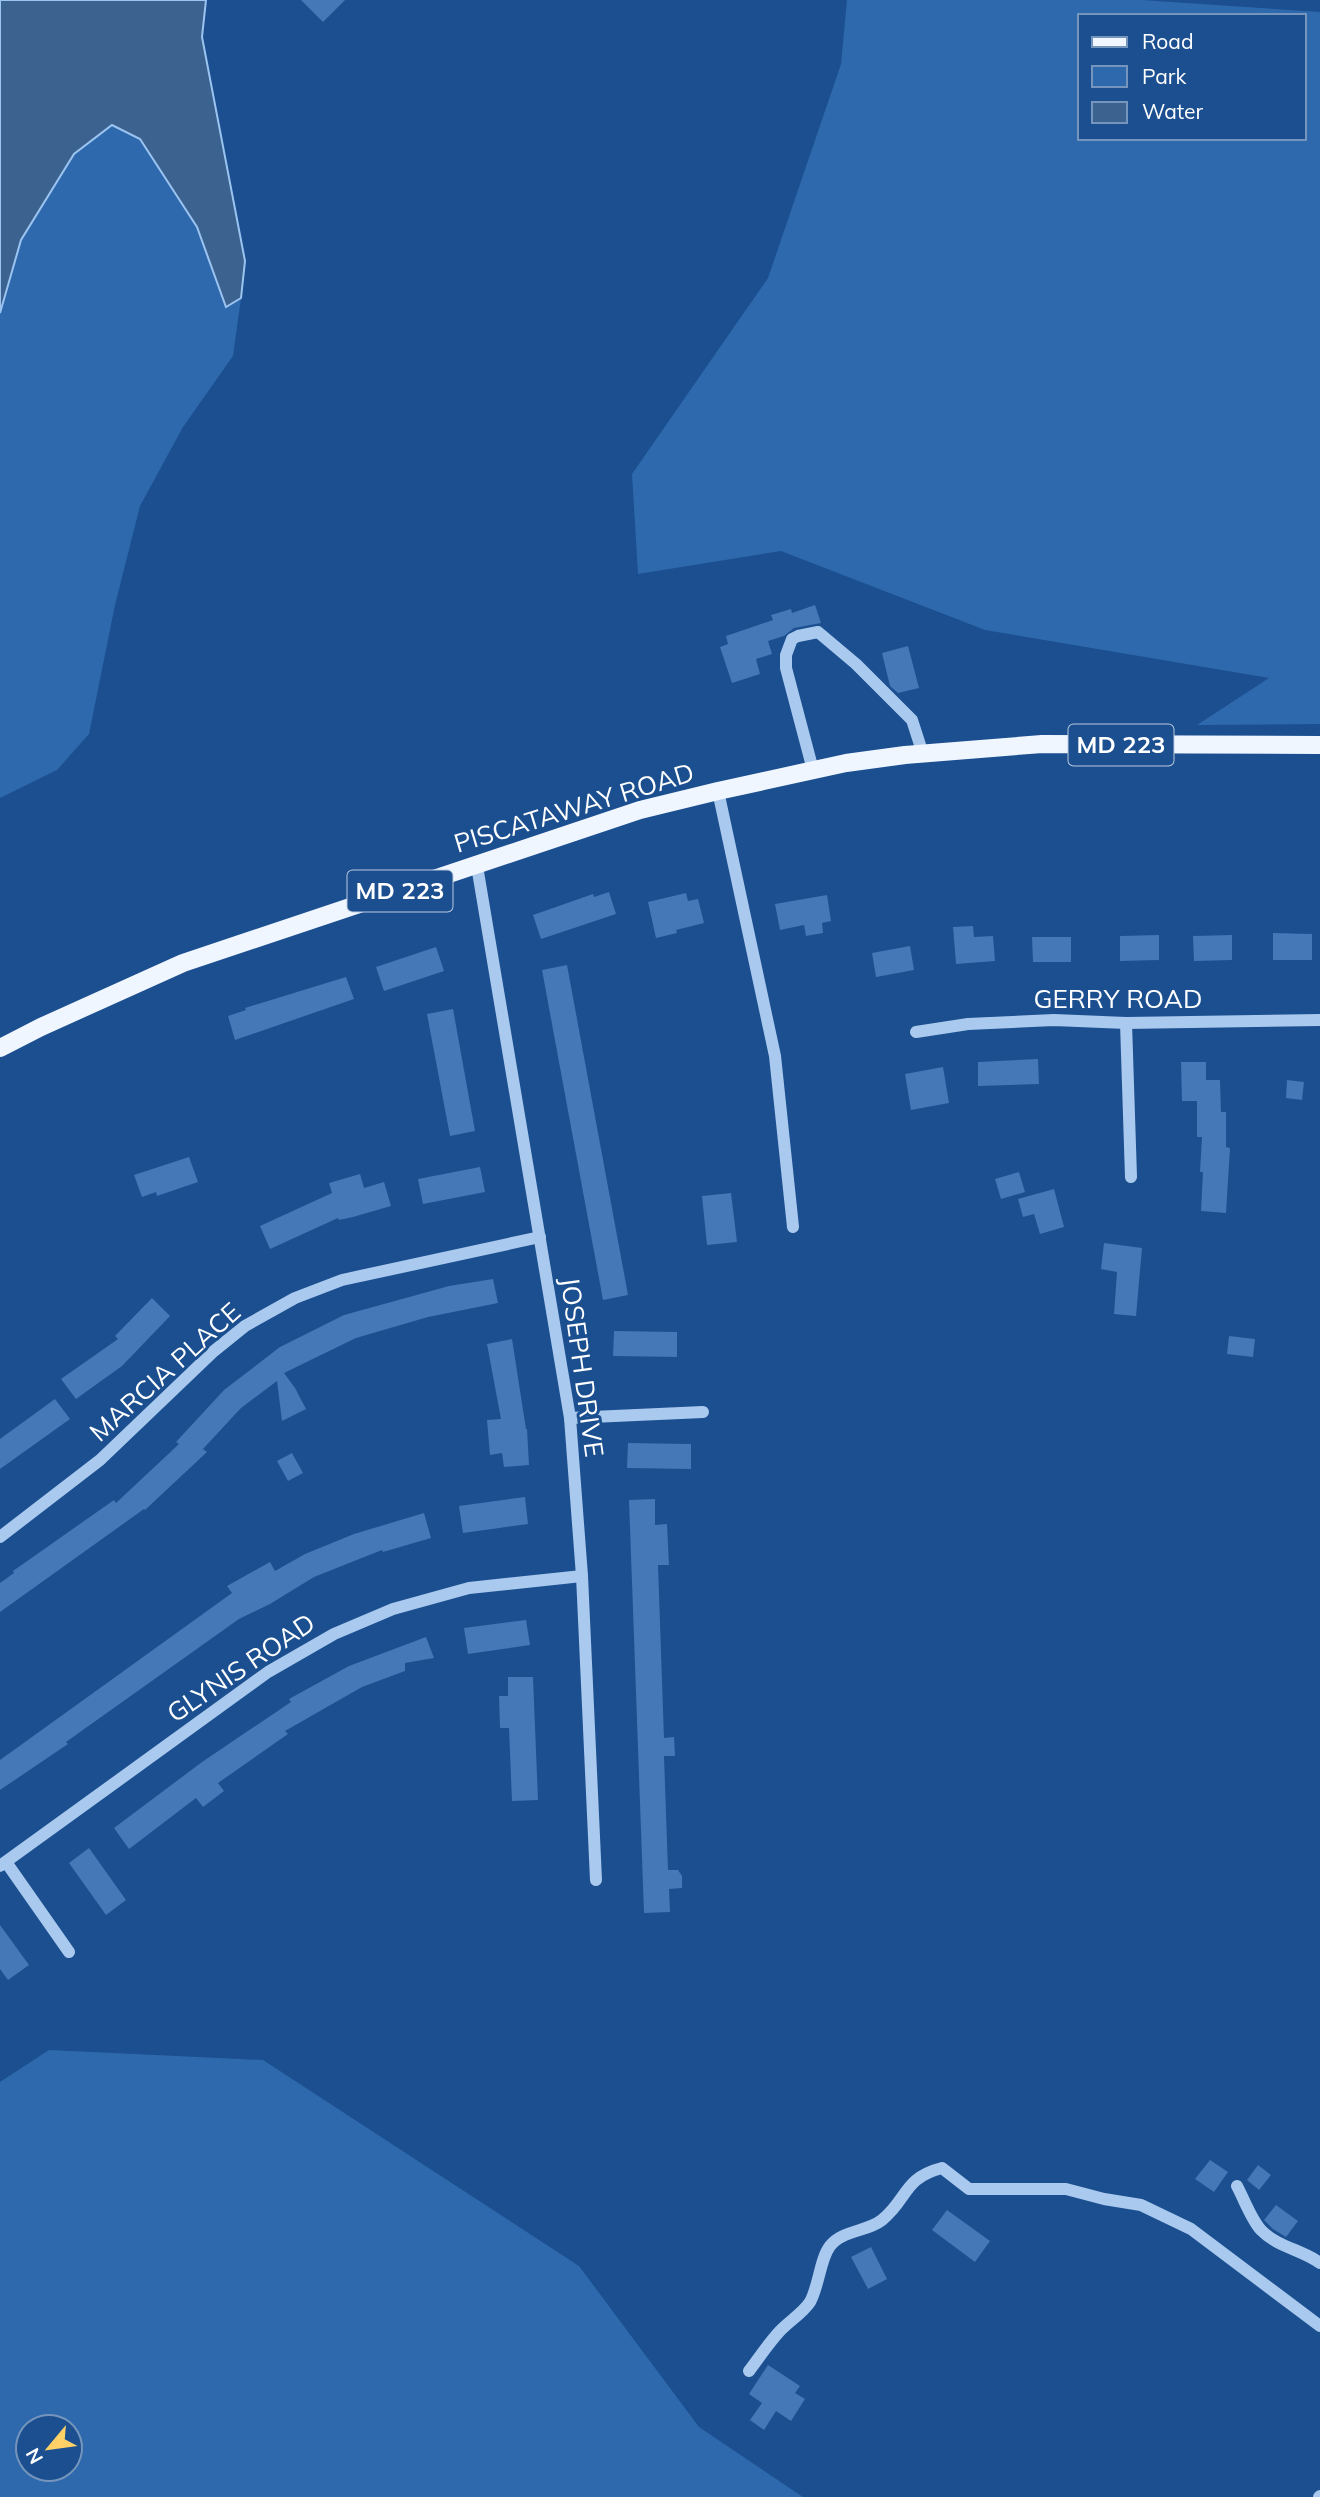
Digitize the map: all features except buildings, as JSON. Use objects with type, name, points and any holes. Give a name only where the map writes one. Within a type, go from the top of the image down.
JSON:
[{"type":"main road","name":"PISCATAWAY ROAD","points":[[0,1048],[53,1021],[183,963],[640,810],[718,791],[846,763],[1042,744],[1320,745]]},
{"type":"street","points":[[813,770],[786,668],[786,655],[792,639],[808,633],[818,632],[856,664],[912,720],[923,754]]},
{"type":"street","points":[[718,791],[775,1056],[793,1227]]},
{"type":"street","name":"JOSEPH DRIVE","points":[[477,866],[570,1418],[582,1576],[596,1880]]},
{"type":"street","name":"GERRY ROAD","points":[[916,1032],[968,1024],[1054,1020],[1126,1023],[1320,1020]]},
{"type":"street","points":[[1126,1023],[1131,1178]]},
{"type":"street","name":"MARCIA PLACE","points":[[0,1537],[100,1460],[214,1351],[255,1320],[295,1298],[342,1280],[540,1237]]},
{"type":"street","points":[[570,1418],[703,1412]]},
{"type":"street","name":"GLYNIS ROAD","points":[[3,1864],[268,1672],[334,1634],[393,1609],[469,1588],[582,1576]]},
{"type":"street","points":[[3,1864],[69,1952]]},
{"type":"street","points":[[749,2371],[776,2334],[808,2305],[817,2286],[828,2248],[837,2239],[884,2219],[912,2183],[925,2173],[942,2168],[969,2189],[1066,2189],[1141,2205],[1191,2230],[1320,2326]]},
{"type":"street","points":[[1237,2186],[1261,2231],[1320,2263]]},
{"type":"green space","points":[[847,0],[1142,0],[1320,12],[1320,724],[1197,725],[1269,678],[985,630],[781,551],[638,574],[632,474],[768,278],[841,64]]},
{"type":"green space","points":[[112,125],[140,139],[197,227],[226,306],[241,298],[233,356],[183,427],[140,506],[115,605],[89,734],[57,770],[0,798],[0,313],[21,240],[74,154]]},
{"type":"green space","points":[[49,2050],[263,2060],[579,2266],[699,2427],[803,2497],[0,2497],[0,2082]]},
{"type":"water","points":[[0,0],[206,0],[202,37],[245,261],[241,298],[226,307],[197,227],[140,139],[112,125],[74,154],[21,240],[0,313]]}]
